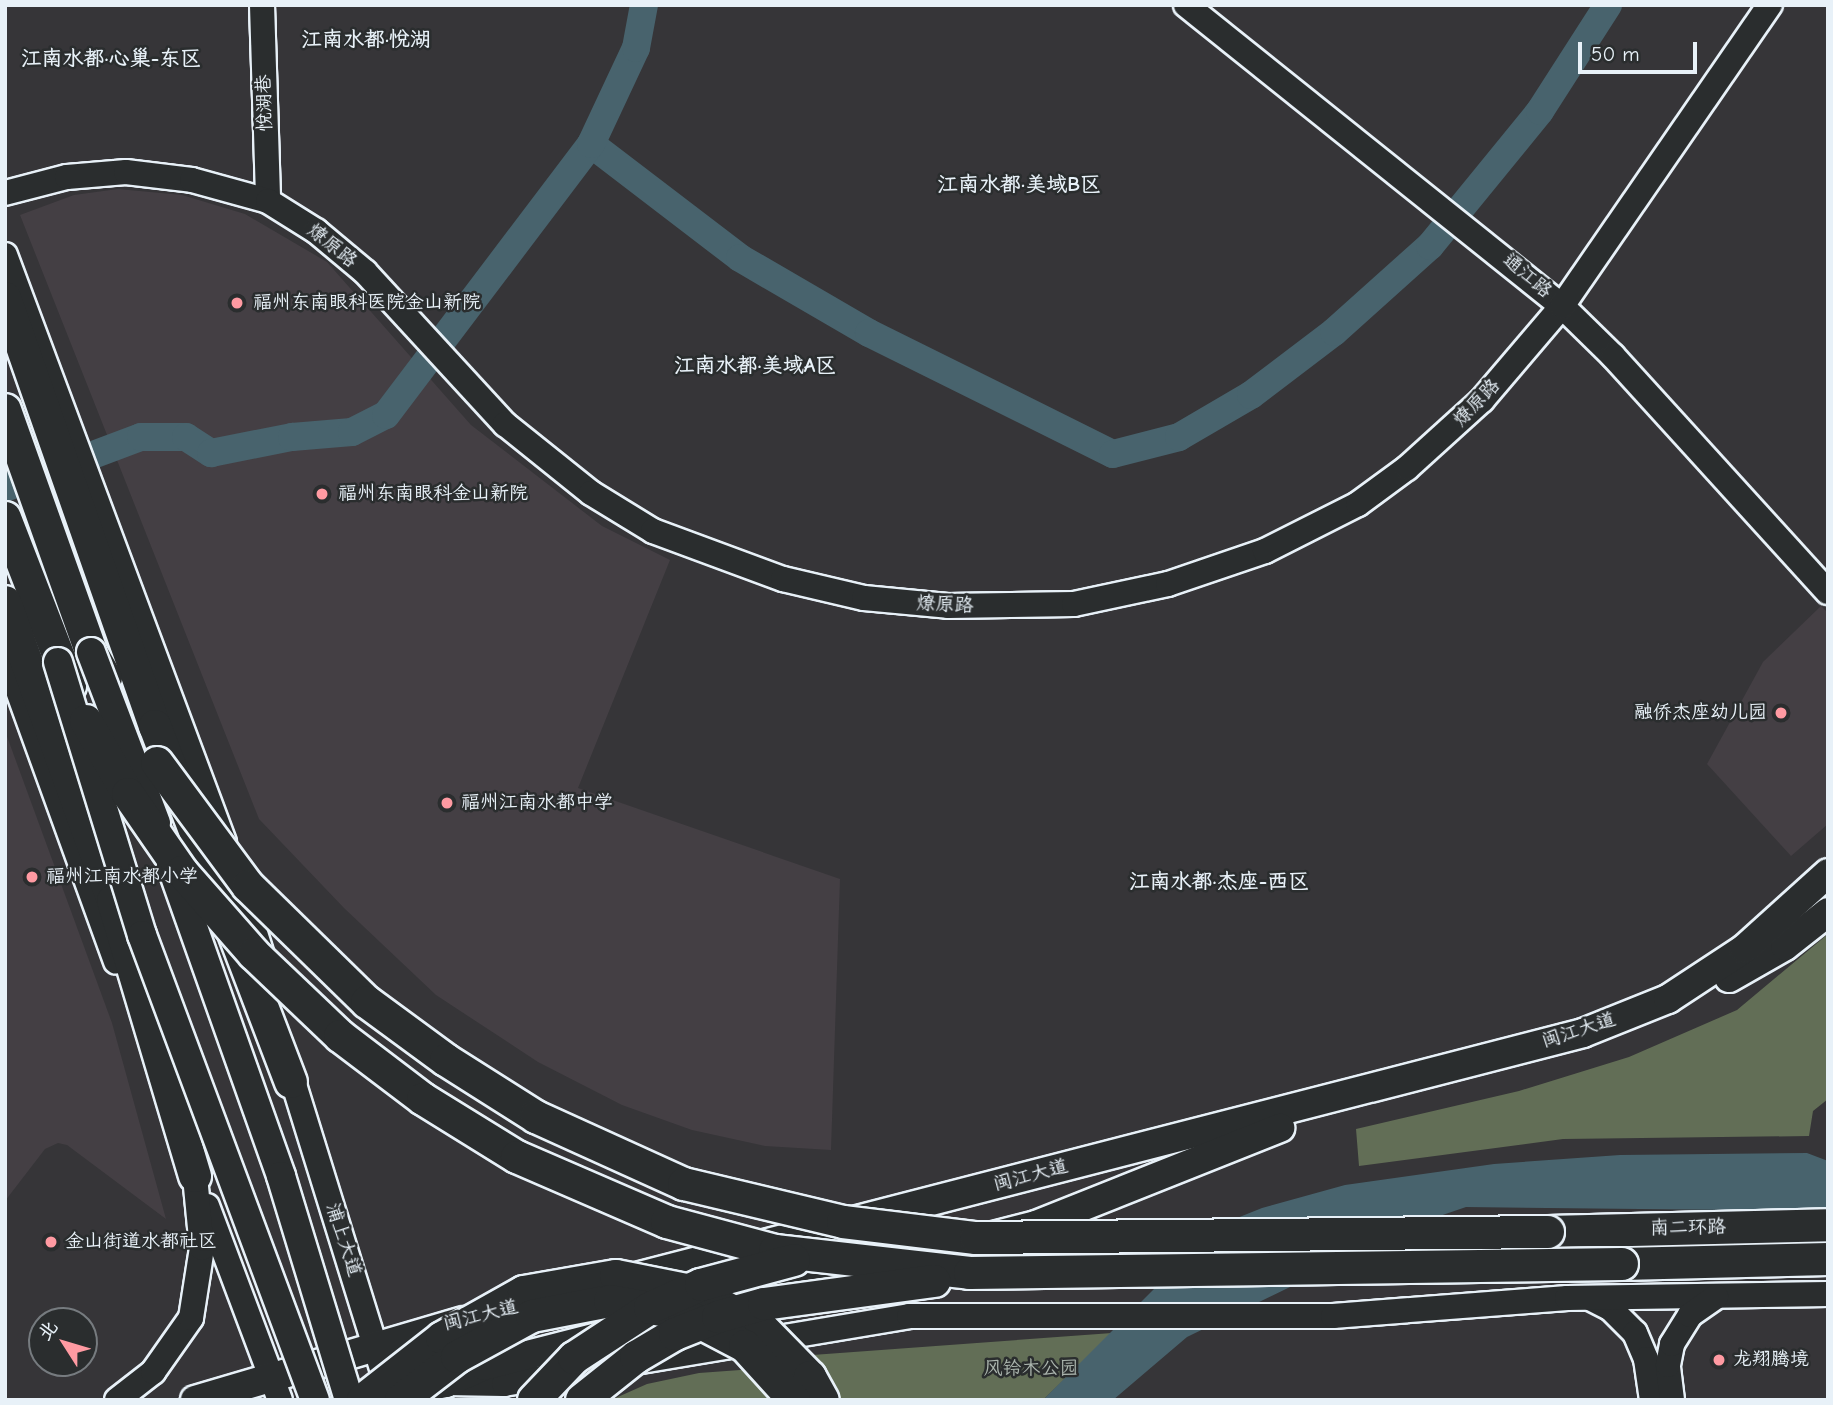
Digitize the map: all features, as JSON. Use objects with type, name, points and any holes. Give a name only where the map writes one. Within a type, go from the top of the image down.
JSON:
[{"type":"highway","points":[[5,298],[155,726],[291,1082]]},
{"type":"highway","points":[[5,411],[92,652],[157,763],[248,886],[368,1002],[446,1060],[580,1139],[684,1184],[815,1217],[908,1233],[976,1238]]},
{"type":"highway","points":[[5,518],[58,662],[128,794],[204,898],[298,998],[423,1099],[564,1181],[692,1230],[775,1251],[970,1273]]},
{"type":"highway","points":[[5,603],[113,901],[195,1176]]},
{"type":"highway","name":"南二环路","points":[[976,1238],[1548,1232],[1828,1225]]},
{"type":"highway","points":[[543,1398],[613,1329],[701,1285],[817,1255],[976,1238]]},
{"type":"highway","name":"南二环路","points":[[970,1273],[1828,1259]]},
{"type":"highway","points":[[597,1386],[675,1334],[718,1317],[764,1304],[915,1286],[970,1273]]},
{"type":"highway","points":[[382,1399],[442,1338],[524,1292],[616,1276],[697,1292],[761,1327],[810,1377],[823,1400]]},
{"type":"highway","points":[[382,1399],[532,1316],[610,1301],[684,1314],[745,1346],[794,1400]]},
{"type":"main road","name":"悦湖巷","points":[[262,5],[268,201]]},
{"type":"main road","name":"通江路","points":[[1186,5],[1241,54],[1475,234],[1562,306],[1613,356],[1828,592]]},
{"type":"main road","name":"燎原路","points":[[5,193],[67,177],[126,172],[192,180],[268,201],[347,256],[505,425],[591,493],[679,541],[807,586],[864,598],[948,606],[1050,606],[1122,596],[1265,551],[1358,504],[1454,427],[1562,306],[1770,5]]},
{"type":"main road","name":"浦上大道","points":[[5,255],[259,935],[291,1082],[376,1343],[382,1399]]},
{"type":"main road","points":[[92,652],[281,1175],[349,1400]]},
{"type":"main road","points":[[5,655],[195,1176],[277,1390]]},
{"type":"main road","points":[[58,662],[142,935],[314,1400]]},
{"type":"main road","name":"闽江大道","points":[[195,1400],[277,1390],[376,1343],[1584,1033],[1668,999],[1744,949],[1828,873]]},
{"type":"main road","name":"闽江大道","points":[[382,1399],[446,1383],[484,1366],[1036,1226],[1275,1130],[1583,1046],[1671,1011],[1785,946],[1828,912]]},
{"type":"main road","points":[[117,1400],[153,1372],[191,1318],[202,1248],[195,1176]]},
{"type":"main road","points":[[783,1334],[1036,1226]]},
{"type":"main road","points":[[543,1398],[597,1386],[783,1334],[909,1316],[1333,1316],[1589,1298],[1828,1294]]},
{"type":"main road","points":[[1672,1400],[1668,1376],[1672,1344],[1690,1315],[1716,1297]]},
{"type":"main road","points":[[1589,1298],[1610,1308],[1635,1333],[1642,1346],[1652,1400]]},
{"type":"main road","points":[[446,1383],[597,1386]]},
{"type":"shaded area","points":[[118,189],[182,195],[245,214],[327,262],[471,425],[602,526],[670,560],[578,788],[840,879],[831,1150],[765,1146],[692,1130],[622,1105],[538,1062],[436,995],[344,908],[259,819],[20,215],[74,195]]},
{"type":"shaded area","name":"融侨杰座幼儿园","points":[[1821,606],[1828,613],[1828,824],[1791,856],[1707,764],[1763,662]]},
{"type":"shaded area","name":"福州江南水都小学","points":[[5,731],[112,1023],[166,1219],[67,1145],[58,1143],[45,1149],[5,1201]]},
{"type":"green space","points":[[1828,934],[1828,1099],[1813,1111],[1809,1136],[1563,1139],[1359,1166],[1356,1129],[1519,1091],[1629,1057],[1737,1010]]},
{"type":"green space","name":"风铃木公园","points":[[1112,1333],[1043,1400],[611,1400],[647,1384],[699,1373],[782,1367],[785,1357]]},
{"type":"water","points":[[1807,1153],[1828,1161],[1828,1211],[1466,1207],[1428,1220],[1187,1337],[1113,1400],[1043,1400],[1217,1226],[1262,1208],[1345,1185],[1494,1164],[1620,1155]]},
{"type":"waterway","points":[[5,488],[141,437],[186,437],[211,453],[292,437],[352,432],[386,415],[591,144],[636,48],[644,5]]},
{"type":"waterway","points":[[591,144],[740,258],[869,333],[1113,454],[1179,437],[1251,395],[1334,332],[1430,246],[1540,111],[1608,5]]},
{"type":"place","name":"福州东南眼科医院金山新院","points":[[237,303]]},
{"type":"place","name":"福州东南眼科金山新院","points":[[322,494]]},
{"type":"place","name":"融侨杰座幼儿园","points":[[1781,713]]},
{"type":"place","name":"福州江南水都中学","points":[[447,803]]},
{"type":"place","name":"福州江南水都小学","points":[[32,877]]},
{"type":"place","name":"金山街道水都社区","points":[[51,1242]]},
{"type":"place","name":"龙翔腾境","points":[[1719,1360]]},
{"type":"district","name":"江南水都·悦湖","points":[[366,39]]},
{"type":"district","name":"江南水都·心巢-东区","points":[[111,58]]},
{"type":"district","name":"江南水都·美域B区","points":[[1019,184]]},
{"type":"district","name":"江南水都·美域A区","points":[[755,365]]},
{"type":"district","name":"江南水都·杰座-西区","points":[[1219,881]]}]
